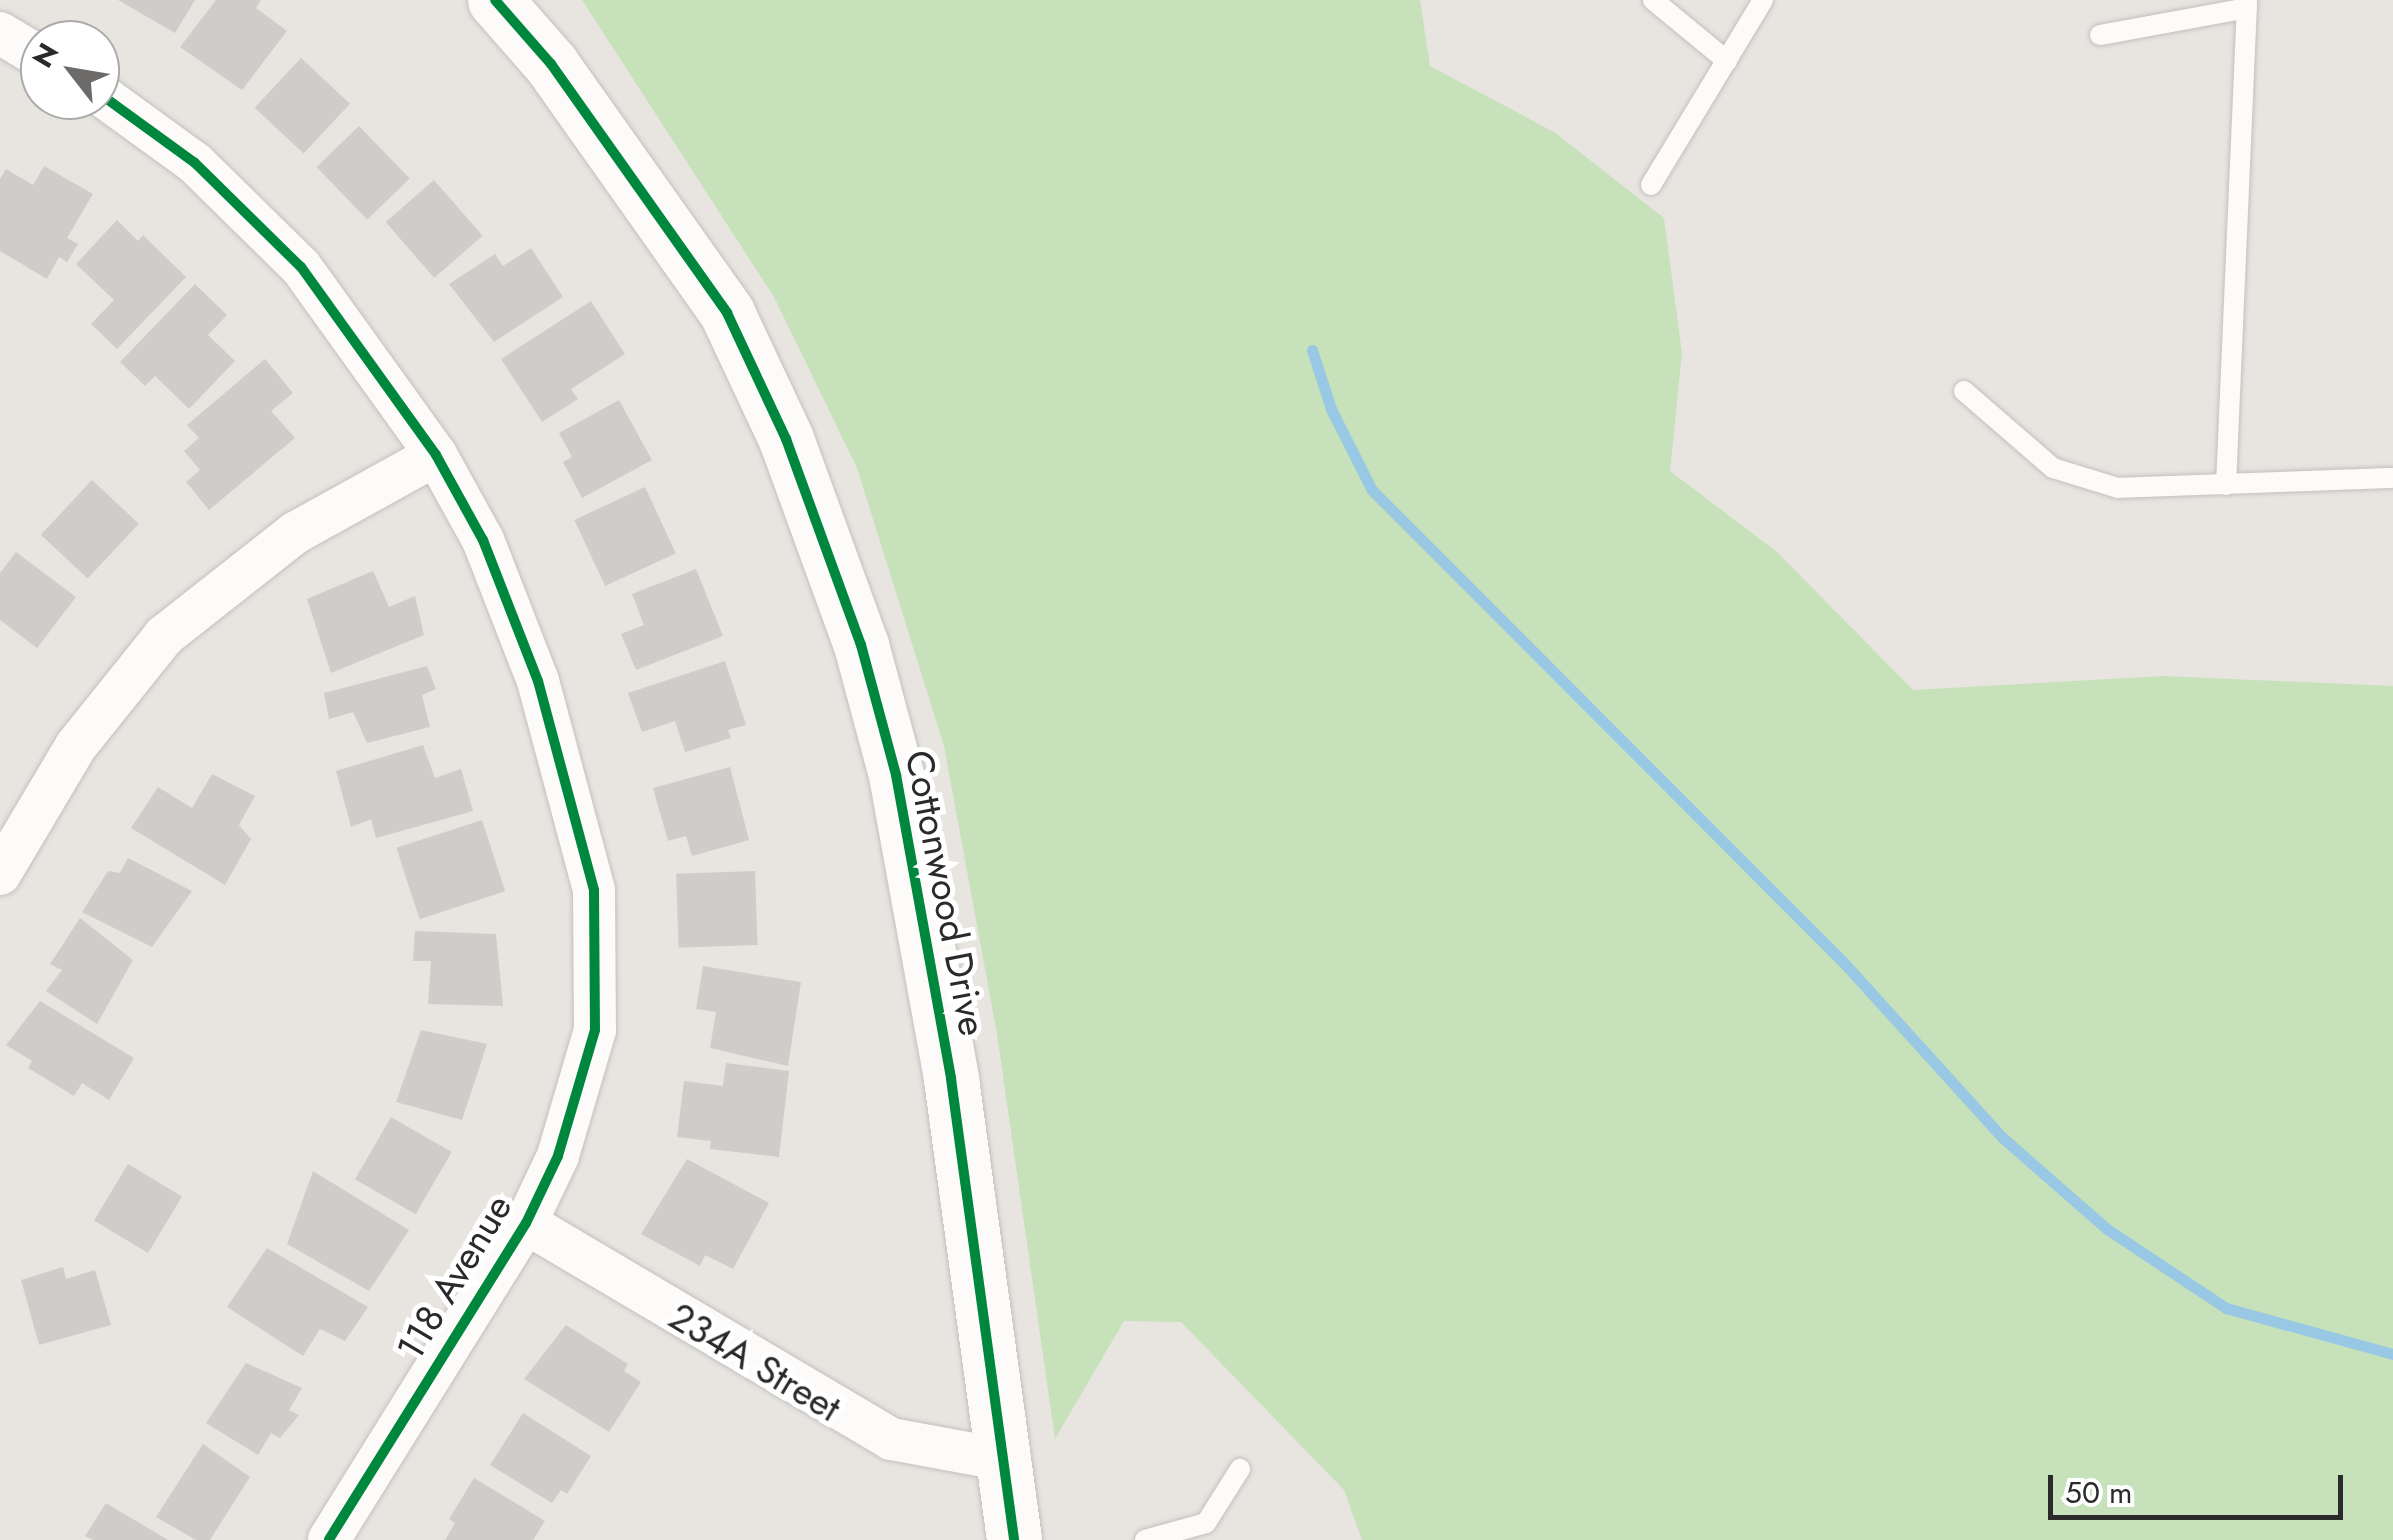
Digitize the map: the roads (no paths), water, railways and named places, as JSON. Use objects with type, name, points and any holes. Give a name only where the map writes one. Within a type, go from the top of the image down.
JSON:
[{"type":"street","name":"Cottonwood Drive","points":[[495,0],[551,64],[727,313],[786,439],[855,626],[896,775],[951,1080],[1014,1540]]},
{"type":"street","name":"118 Avenue","points":[[120,109],[195,163],[301,267],[436,454],[512,611],[575,806],[594,890],[595,1030],[577,1108],[526,1223],[329,1540]]},
{"type":"street","points":[[0,874],[76,746],[164,636],[294,533],[436,454]]},
{"type":"street","name":"234A Street","points":[[526,1223],[879,1433],[934,1452],[1000,1459]]},
{"type":"lane","points":[[1653,0],[1727,61]]},
{"type":"lane","points":[[1650,185],[1764,0]]},
{"type":"lane","points":[[2100,35],[2247,4],[2226,484]]},
{"type":"lane","points":[[1964,391],[2052,468],[2118,488],[2393,478]]},
{"type":"lane","points":[[1146,1540],[1208,1532],[1240,1469]]},
{"type":"waterway","points":[[1312,350],[1331,409],[1372,490],[1845,964],[2003,1138],[2107,1229],[2226,1308],[2393,1354]]}]
